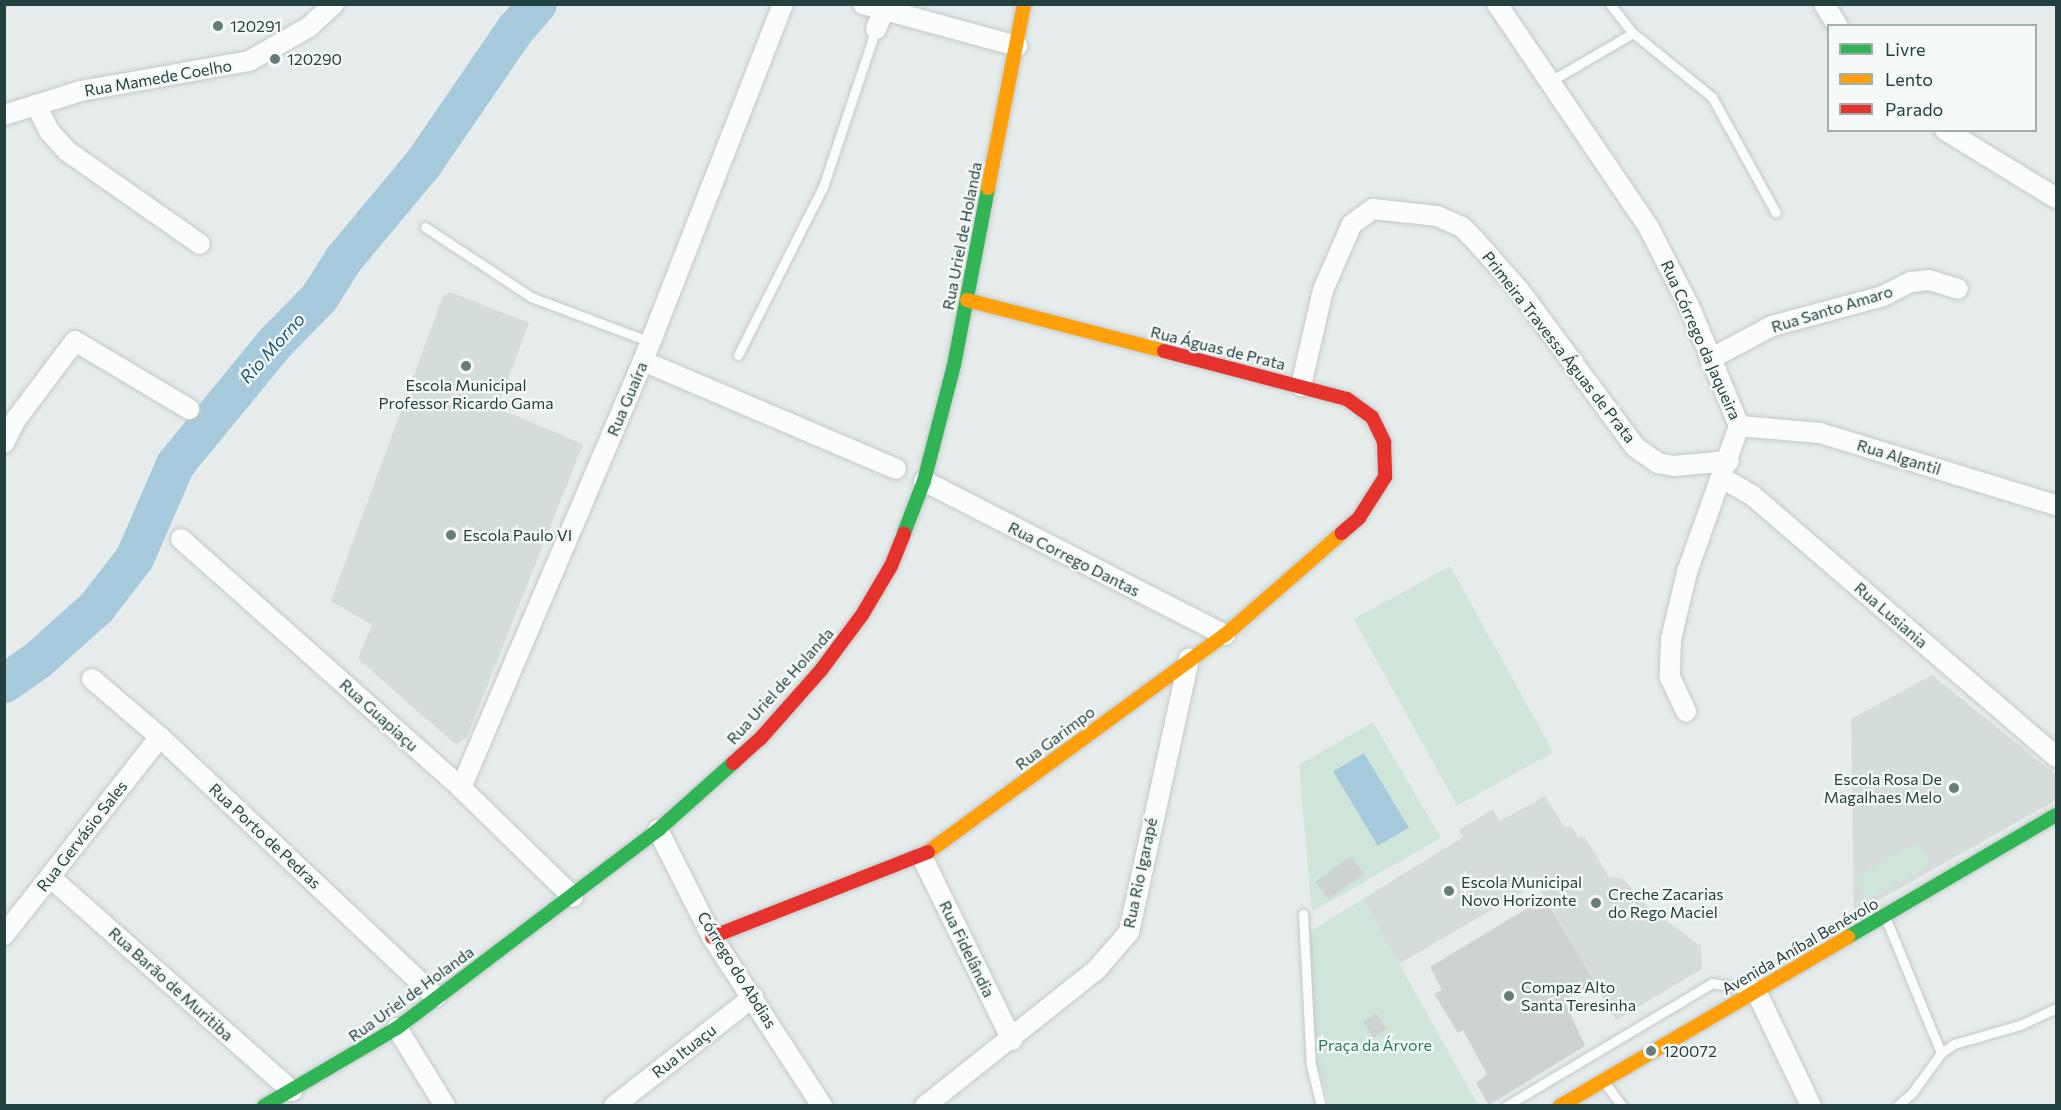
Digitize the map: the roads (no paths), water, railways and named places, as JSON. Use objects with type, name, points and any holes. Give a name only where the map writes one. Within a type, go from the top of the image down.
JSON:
[{"type":"street","name":"Rua Mamede Coelho","points":[[4,115],[102,87],[249,61],[309,27],[334,4]]},
{"type":"street","name":"Rua Guaíra","points":[[461,788],[651,342],[783,4]]},
{"type":"street","points":[[863,4],[1017,46]]},
{"type":"street","name":"Rua Uriel de Holanda","points":[[264,1106],[397,1028],[573,897],[658,830],[760,739],[821,670],[862,615],[891,566],[924,481],[967,300],[1024,4]]},
{"type":"street","name":"Rua Córrego da Jaqueira","points":[[1497,4],[1649,228],[1690,308],[1739,426],[1726,470],[1687,572],[1669,648],[1670,677],[1686,711]]},
{"type":"street","points":[[1824,4],[1837,24]]},
{"type":"street","points":[[876,29],[884,10]]},
{"type":"street","points":[[36,105],[49,131],[67,151],[200,244]]},
{"type":"street","points":[[1948,132],[2056,198]]},
{"type":"street","name":"Primeira Travessa Águas de Prata","points":[[1301,386],[1323,290],[1341,243],[1360,216],[1373,209],[1391,209],[1437,216],[1462,227],[1519,290],[1635,447],[1658,463],[1726,470]]},
{"type":"street","name":"Rua Santo Amaro","points":[[1710,358],[1772,326],[1883,296],[1911,282],[1929,280],[1958,289]]},
{"type":"street","name":"Rua Águas de Prata","points":[[967,300],[1347,399],[1372,417],[1384,442],[1387,461],[1375,497]]},
{"type":"street","points":[[4,442],[17,418],[75,341],[189,409]]},
{"type":"street","points":[[643,361],[896,469]]},
{"type":"street","name":"Rua Algantil","points":[[1739,426],[1820,433],[2056,505]]},
{"type":"street","name":"Rua Lusiania","points":[[1726,470],[1753,496],[2056,757]]},
{"type":"street","name":"Rua Corrego Dantas","points":[[924,481],[1225,635]]},
{"type":"street","name":"Rua Garimpo","points":[[712,937],[839,885],[922,857],[1189,658],[1225,635],[1339,538],[1375,497]]},
{"type":"street","name":"Rua Guapiaçu","points":[[181,539],[461,788],[573,897]]},
{"type":"street","name":"Rua Rio Igarapé","points":[[925,1106],[1012,1040],[1097,969],[1128,932],[1189,658]]},
{"type":"street","name":"Rua Porto de Pedras","points":[[92,679],[160,737],[436,997]]},
{"type":"street","name":"Rua Gervásio Sales","points":[[4,935],[160,737]]},
{"type":"street","name":"Avenida Aníbal Benévolo","points":[[1560,1106],[2056,814]]},
{"type":"street","name":"Córrego do Abdias","points":[[658,830],[712,937],[822,1106]]},
{"type":"street","name":"Rua Fidelândia","points":[[922,857],[1012,1040]]},
{"type":"street","name":"Rua Barão de Muritiba","points":[[50,877],[292,1091]]},
{"type":"street","points":[[1756,991],[1811,1106]]},
{"type":"street","name":"Rua Ituaçu","points":[[614,1106],[753,997]]},
{"type":"street","points":[[397,1028],[446,1106]]},
{"type":"lane","points":[[1610,4],[1632,33],[1712,97],[1776,213]]},
{"type":"lane","points":[[738,355],[823,187],[876,29]]},
{"type":"lane","points":[[1549,82],[1632,33]]},
{"type":"lane","points":[[425,227],[531,297],[651,342]]},
{"type":"lane","points":[[1303,914],[1311,1065],[1321,1106]]},
{"type":"lane","points":[[1885,916],[1941,1053]]},
{"type":"lane","points":[[1506,1106],[1712,983],[1756,991]]},
{"type":"lane","points":[[1897,1106],[1941,1053],[1954,1044],[2020,1025],[2056,1008]]},
{"type":"lane","points":[[1603,1080],[1622,1106]]},
{"type":"water","points":[[1364,753],[1409,828],[1378,846],[1333,772]]},
{"type":"waterway","name":"Rio Morno","points":[[4,683],[37,660],[96,607],[134,558],[175,464],[274,343],[319,297],[343,259],[423,163],[514,30],[537,4]]},
{"type":"place","name":"120291","points":[[218,26]]},
{"type":"place","name":"120290","points":[[275,59]]},
{"type":"place","name":"Escola Municipal Professor Ricardo Gama","points":[[466,366]]},
{"type":"place","name":"Escola Paulo VI","points":[[451,535]]},
{"type":"place","name":"Escola Rosa De Magalhaes Melo","points":[[1954,788]]},
{"type":"place","name":"Escola Municipal Novo Horizonte","points":[[1449,891]]},
{"type":"place","name":"Creche Zacarias do Rego Maciel","points":[[1596,903]]},
{"type":"place","name":"Compaz Alto Santa Teresinha","points":[[1509,996]]},
{"type":"place","name":"120072","points":[[1651,1051]]},
{"type":"park label","name":"Praça da Árvore","points":[[1375,1045]]}]
